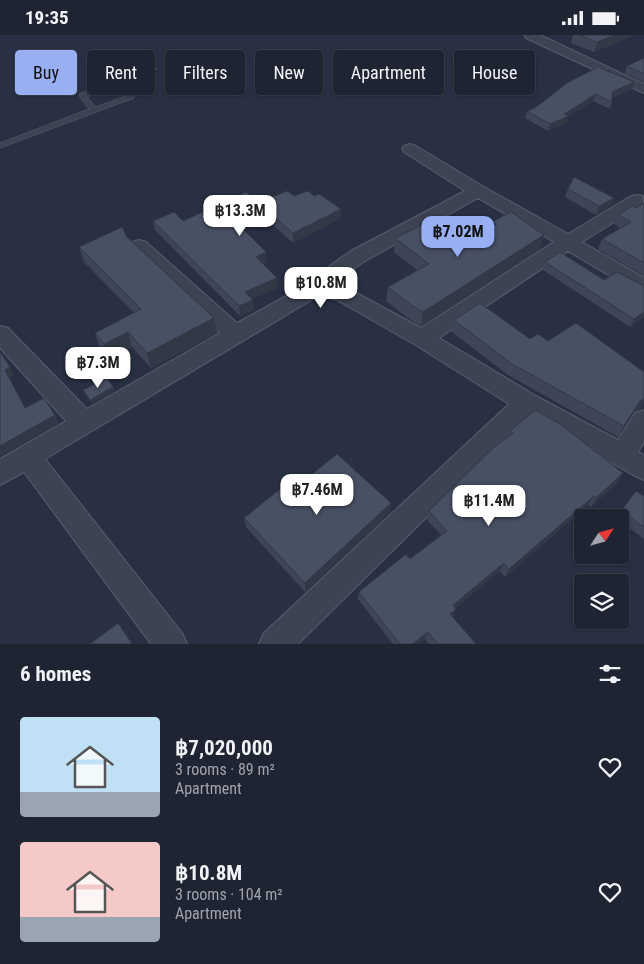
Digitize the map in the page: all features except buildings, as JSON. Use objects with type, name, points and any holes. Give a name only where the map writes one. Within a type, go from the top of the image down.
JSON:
[{"type":"street","points":[[530,35],[644,89]]},
{"type":"street","points":[[549,44],[562,38]]},
{"type":"street","points":[[410,149],[478,191],[644,287]]},
{"type":"street","points":[[324,289],[328,277],[358,255],[478,191]]},
{"type":"street","points":[[422,338],[568,242],[637,200]]},
{"type":"street","points":[[139,246],[235,334]]},
{"type":"street","points":[[0,473],[83,422],[235,334],[306,294],[324,289],[344,295],[422,338],[527,403],[644,468]]},
{"type":"street","points":[[0,334],[83,422]]},
{"type":"street","points":[[276,644],[527,403]]},
{"type":"street","points":[[622,456],[644,420]]},
{"type":"street","points":[[28,457],[170,644]]},
{"type":"lane","points":[[87,94],[84,96],[94,110]]},
{"type":"lane","points":[[0,146],[131,96]]}]
